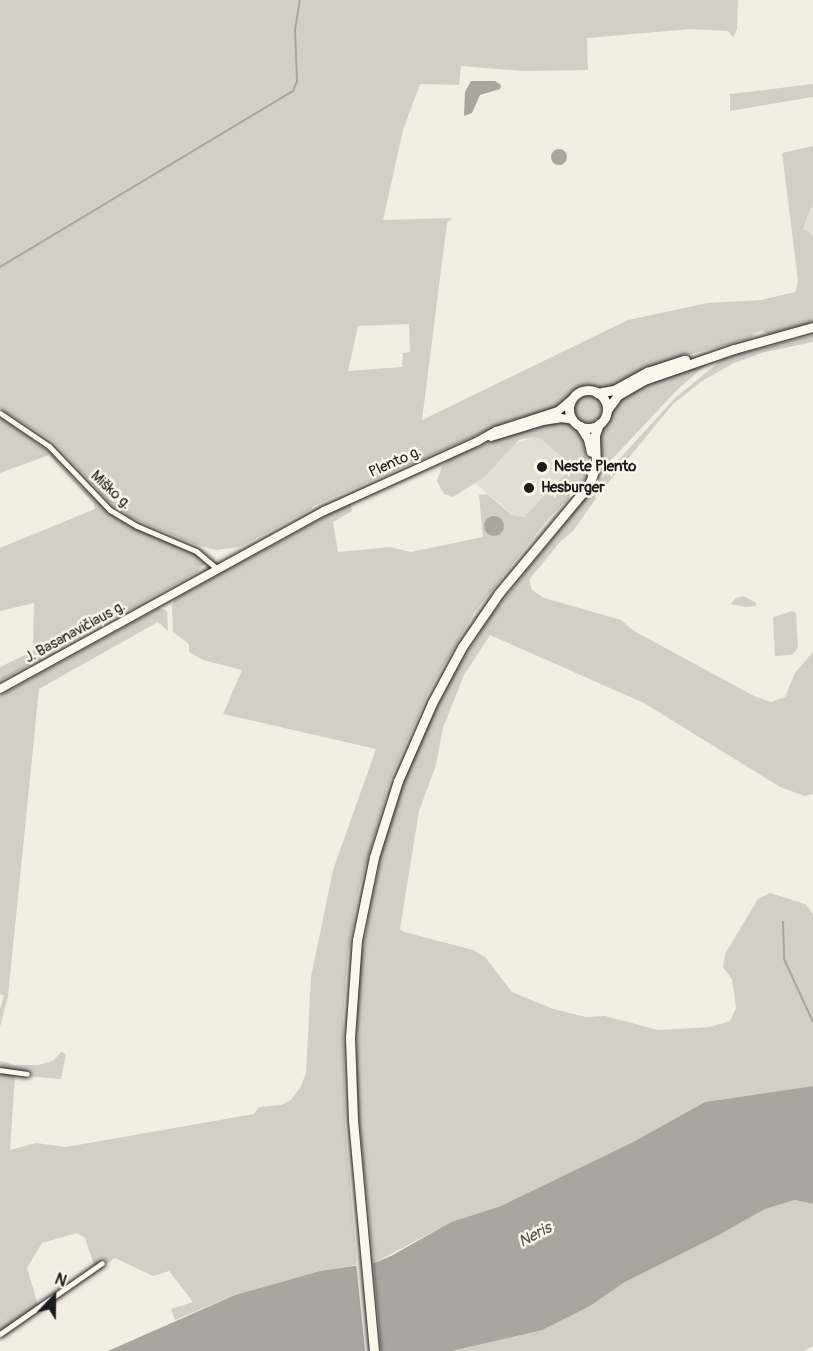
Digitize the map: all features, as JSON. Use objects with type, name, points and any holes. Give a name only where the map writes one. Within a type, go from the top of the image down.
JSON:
[{"type":"highway","points":[[593,475],[588,439],[569,411],[571,400],[586,390],[597,393],[614,390],[668,364],[813,327]]},
{"type":"highway","points":[[374,1351],[351,1095],[350,1006],[363,904],[390,804],[423,721],[462,647],[512,576],[583,494],[596,466],[596,435],[599,424],[618,395],[644,380],[734,349]]},
{"type":"highway","points":[[597,393],[604,400],[607,410]]},
{"type":"highway","points":[[576,423],[593,427],[599,424]]},
{"type":"main road","name":"Plento g.","points":[[216,568],[324,511],[511,424],[558,411],[571,400]]},
{"type":"main road","name":"Plento g.","points":[[478,441],[543,421],[561,418],[576,423]]},
{"type":"main road","name":"J. Basanavičiaus g.","points":[[0,689],[216,568]]},
{"type":"street","name":"Miško g.","points":[[0,413],[49,446],[90,492],[110,510],[137,526],[196,550],[216,568]]},
{"type":"street","points":[[0,1070],[27,1074]]},
{"type":"street","points":[[0,1334],[102,1263]]},
{"type":"shaded area","points":[[0,0],[738,0],[737,29],[733,37],[728,31],[691,29],[587,38],[588,70],[523,71],[461,66],[459,85],[420,84],[403,130],[383,220],[452,218],[447,223],[422,420],[628,320],[708,303],[761,300],[795,292],[798,281],[782,153],[813,146],[813,203],[803,229],[813,235],[813,322],[768,334],[762,331],[755,333],[751,338],[680,357],[609,388],[585,386],[578,388],[565,403],[554,409],[511,420],[313,506],[240,547],[215,550],[194,544],[130,517],[110,503],[53,441],[0,408]],"holes":[[[409,324],[410,352],[403,353],[402,367],[348,371],[358,326]]]},
{"type":"shaded area","points":[[813,84],[813,97],[730,111],[730,94]]},
{"type":"shaded area","points":[[813,203],[813,235],[803,230]]},
{"type":"shaded area","points":[[813,335],[813,342],[765,352],[734,363],[702,381],[673,404],[600,493],[573,531],[560,542],[529,580],[532,590],[544,598],[621,620],[634,631],[754,696],[771,702],[785,697],[795,673],[813,652],[813,794],[805,796],[780,787],[644,703],[490,635],[464,675],[443,728],[436,765],[419,811],[400,929],[473,950],[485,957],[512,992],[553,1009],[586,1017],[605,1016],[658,1030],[710,1027],[730,1021],[736,1008],[732,979],[723,967],[725,954],[758,899],[770,893],[805,904],[813,914],[813,1086],[705,1102],[633,1142],[501,1206],[451,1222],[374,1263],[357,1099],[357,1007],[361,958],[382,851],[405,778],[430,720],[459,666],[492,614],[593,488],[675,398],[724,358]]},
{"type":"shaded area","points":[[709,362],[677,390],[599,473],[599,434],[607,424],[611,408],[618,398],[655,380]]},
{"type":"shaded area","points":[[588,396],[597,400],[601,409],[597,418],[588,422],[579,418],[575,409],[579,400]]},
{"type":"shaded area","points":[[0,417],[51,453],[77,483],[119,520],[196,555],[205,563],[197,572],[0,681],[0,667],[33,651],[34,603],[0,611],[0,548],[95,509],[94,504],[49,455],[0,473]]},
{"type":"shaded area","points":[[555,421],[568,423],[579,431],[589,466],[588,474],[582,484],[548,519],[474,613],[429,691],[390,780],[359,889],[348,953],[343,1017],[345,1122],[357,1265],[320,1271],[235,1295],[175,1320],[171,1309],[193,1302],[169,1271],[153,1276],[115,1258],[96,1271],[85,1238],[77,1233],[42,1243],[27,1268],[38,1305],[0,1331],[0,1061],[15,1065],[38,1065],[53,1061],[61,1052],[66,1054],[61,1079],[15,1075],[10,1150],[36,1143],[66,1147],[254,1114],[259,1107],[281,1105],[291,1100],[301,1086],[306,1073],[311,977],[333,870],[376,749],[223,714],[242,670],[203,660],[189,652],[189,644],[173,632],[172,606],[175,599],[350,503],[352,511],[333,522],[338,552],[390,547],[411,552],[483,537],[479,495],[487,494],[512,515],[524,517],[564,475],[567,470],[564,459],[541,439],[534,437],[519,440],[483,478],[453,497],[444,494],[437,481],[442,466],[450,459],[509,434]]},
{"type":"shaded area","points":[[534,437],[541,439],[564,459],[567,470],[529,515],[517,518],[476,484],[513,444]]},
{"type":"shaded area","points":[[744,596],[756,603],[756,606],[745,607],[731,604],[736,598]]},
{"type":"shaded area","points":[[159,608],[167,611],[168,631],[158,622],[39,689],[8,996],[0,1027],[0,1009],[4,995],[0,994],[0,696]]},
{"type":"shaded area","points":[[792,611],[796,613],[798,648],[792,655],[775,656],[773,617]]},
{"type":"shaded area","points":[[795,1200],[813,1204],[813,1346],[804,1351],[452,1351],[494,1341],[590,1306],[625,1282],[765,1209]]},
{"type":"water","points":[[471,81],[495,81],[501,85],[500,89],[480,95],[472,113],[464,116],[465,92]]},
{"type":"water","points":[[559,149],[567,157],[559,165],[551,157]]},
{"type":"water","points":[[490,516],[498,516],[504,522],[504,530],[498,536],[490,536],[484,530],[484,522]]},
{"type":"water","name":"Neris","points":[[813,1086],[813,1204],[795,1200],[765,1209],[625,1282],[590,1306],[542,1330],[452,1351],[108,1351],[235,1295],[320,1271],[374,1263],[391,1256],[451,1222],[501,1206],[633,1142],[705,1102]]},
{"type":"pier","points":[[373,1260],[381,1351],[365,1351],[356,1262]]},
{"type":"waterway","points":[[0,267],[293,91],[297,81],[295,30],[300,0]]},
{"type":"waterway","points":[[783,922],[784,959],[813,1022]]},
{"type":"place","name":"Neste Plento","points":[[542,467]]},
{"type":"place","name":"Hesburger","points":[[529,488]]}]
